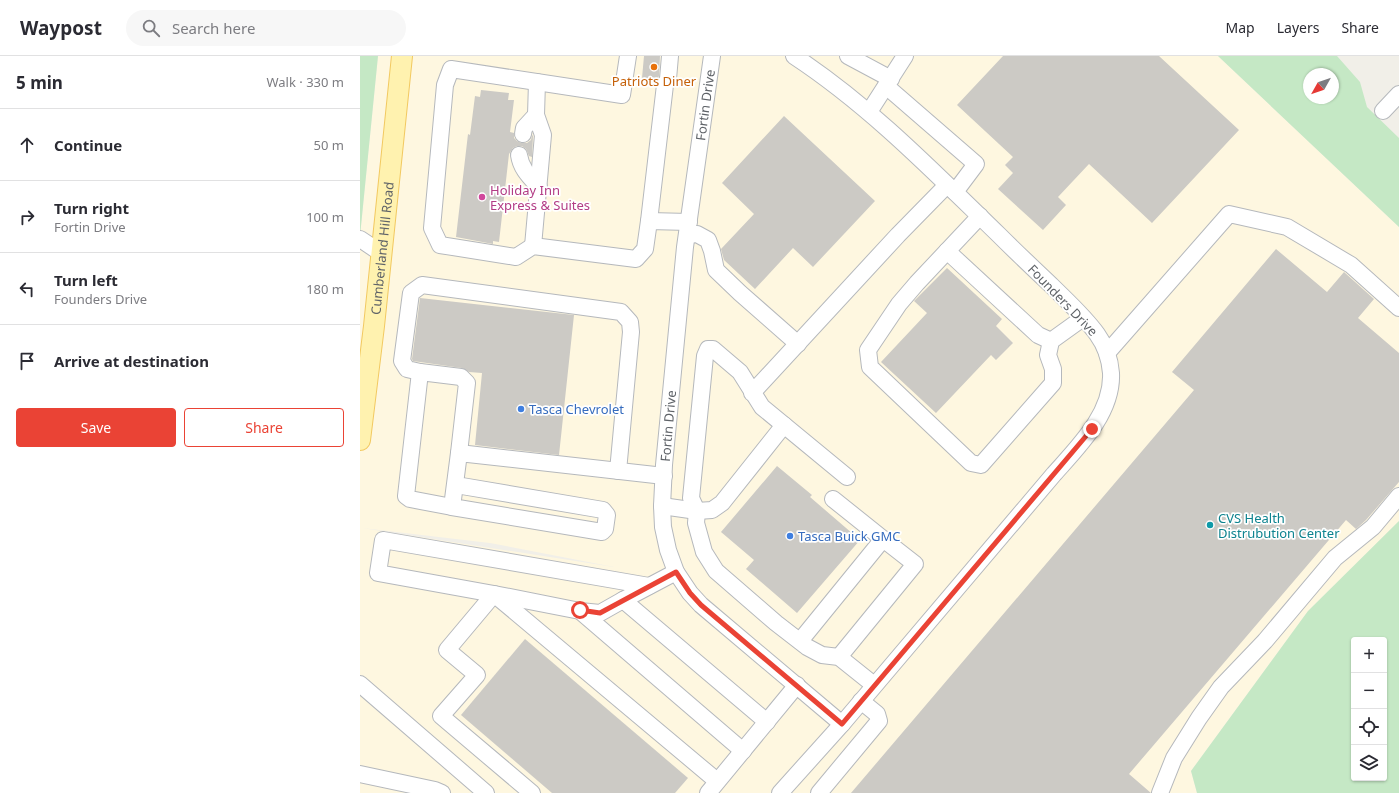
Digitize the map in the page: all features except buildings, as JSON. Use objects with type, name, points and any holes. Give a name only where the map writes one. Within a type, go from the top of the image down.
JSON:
[{"type":"main road","name":"Cumberland Hill Road","points":[[360,440],[402,56]]},
{"type":"street","points":[[628,56],[622,95],[451,69],[445,85],[432,228],[440,245],[516,257],[533,246],[636,258],[645,249],[670,56]]},
{"type":"street","name":"Fortin Drive","points":[[712,56],[688,228],[664,476],[662,506],[663,527],[666,542],[676,572],[690,593],[701,605],[842,724]]},
{"type":"street","name":"Founders Drive","points":[[780,793],[842,724],[1092,429],[1108,395],[1111,375],[1107,353],[1097,334],[1073,306],[869,112],[821,74],[794,56]]},
{"type":"street","points":[[752,393],[898,235],[951,189],[976,164],[888,83],[848,56]]},
{"type":"street","points":[[869,112],[906,56]]},
{"type":"street","points":[[533,246],[543,136],[536,115],[537,82]]},
{"type":"street","points":[[1383,111],[1399,94]]},
{"type":"street","points":[[523,134],[524,128],[536,115]]},
{"type":"street","points":[[519,155],[523,170],[538,187]]},
{"type":"street","points":[[1107,353],[1229,214],[1287,227],[1351,265],[1399,308]]},
{"type":"street","points":[[980,216],[908,294],[868,350],[870,367],[971,463],[981,465],[1053,383],[1053,369],[1048,355],[1051,341],[1083,318]]},
{"type":"street","points":[[649,221],[688,228],[708,240],[716,270],[798,344]]},
{"type":"street","points":[[360,239],[381,253]]},
{"type":"street","points":[[947,251],[1038,335],[1051,341]]},
{"type":"street","points":[[452,507],[456,485],[467,383],[461,378],[407,369],[402,361],[411,292],[422,286],[621,312],[630,322],[631,332],[618,471]]},
{"type":"street","points":[[847,477],[762,407],[740,372],[713,350],[708,348],[705,356],[691,498],[697,511],[696,523],[704,552],[716,571],[776,623],[800,641],[822,654],[839,657],[874,685]]},
{"type":"street","points":[[420,372],[406,496],[410,499],[452,507],[602,532],[605,529],[607,515],[603,510],[456,485]]},
{"type":"street","points":[[662,506],[697,511],[712,510],[722,503],[784,425]]},
{"type":"street","points":[[459,453],[664,476]]},
{"type":"street","points":[[1160,793],[1174,758],[1199,718],[1221,687],[1265,641],[1335,558],[1373,527],[1399,496]]},
{"type":"street","points":[[833,499],[915,564],[839,657]]},
{"type":"street","points":[[800,641],[883,538]]},
{"type":"street","points":[[649,586],[383,540],[378,573],[600,613],[676,572]]},
{"type":"street","points":[[494,594],[712,787],[797,685]]},
{"type":"street","points":[[494,594],[447,650],[477,675],[441,716],[532,793]]},
{"type":"street","points":[[623,600],[767,722]]},
{"type":"street","points":[[580,610],[743,751]]},
{"type":"street","points":[[360,684],[486,793]]},
{"type":"street","points":[[819,793],[879,721],[877,714],[861,701]]},
{"type":"street","points":[[360,774],[436,790],[442,793]]},
{"type":"shaded area","points":[[378,56],[1218,56],[1399,227],[1399,521],[1308,611],[1191,771],[1197,793],[360,793],[360,236]],"holes":[[[362,528],[490,543],[614,567]]]},
{"type":"green space","points":[[360,56],[378,56],[360,236]]},
{"type":"green space","points":[[1218,56],[1337,56],[1360,82],[1367,107],[1399,138],[1399,227]]},
{"type":"green space","points":[[1399,521],[1399,793],[1197,793],[1191,771],[1308,611]]},
{"type":"place","name":"Patriots Diner","points":[[654,67]]},
{"type":"place","name":"Holiday Inn Express & Suites","points":[[482,197]]},
{"type":"place","name":"Tasca Chevrolet","points":[[521,409]]},
{"type":"place","name":"CVS Health Distrubution Center","points":[[1210,525]]},
{"type":"place","name":"Tasca Buick GMC","points":[[790,536]]},
{"type":"route","points":[[580,610],[600,613],[676,572],[690,593],[701,605],[842,724],[1092,429]]}]
